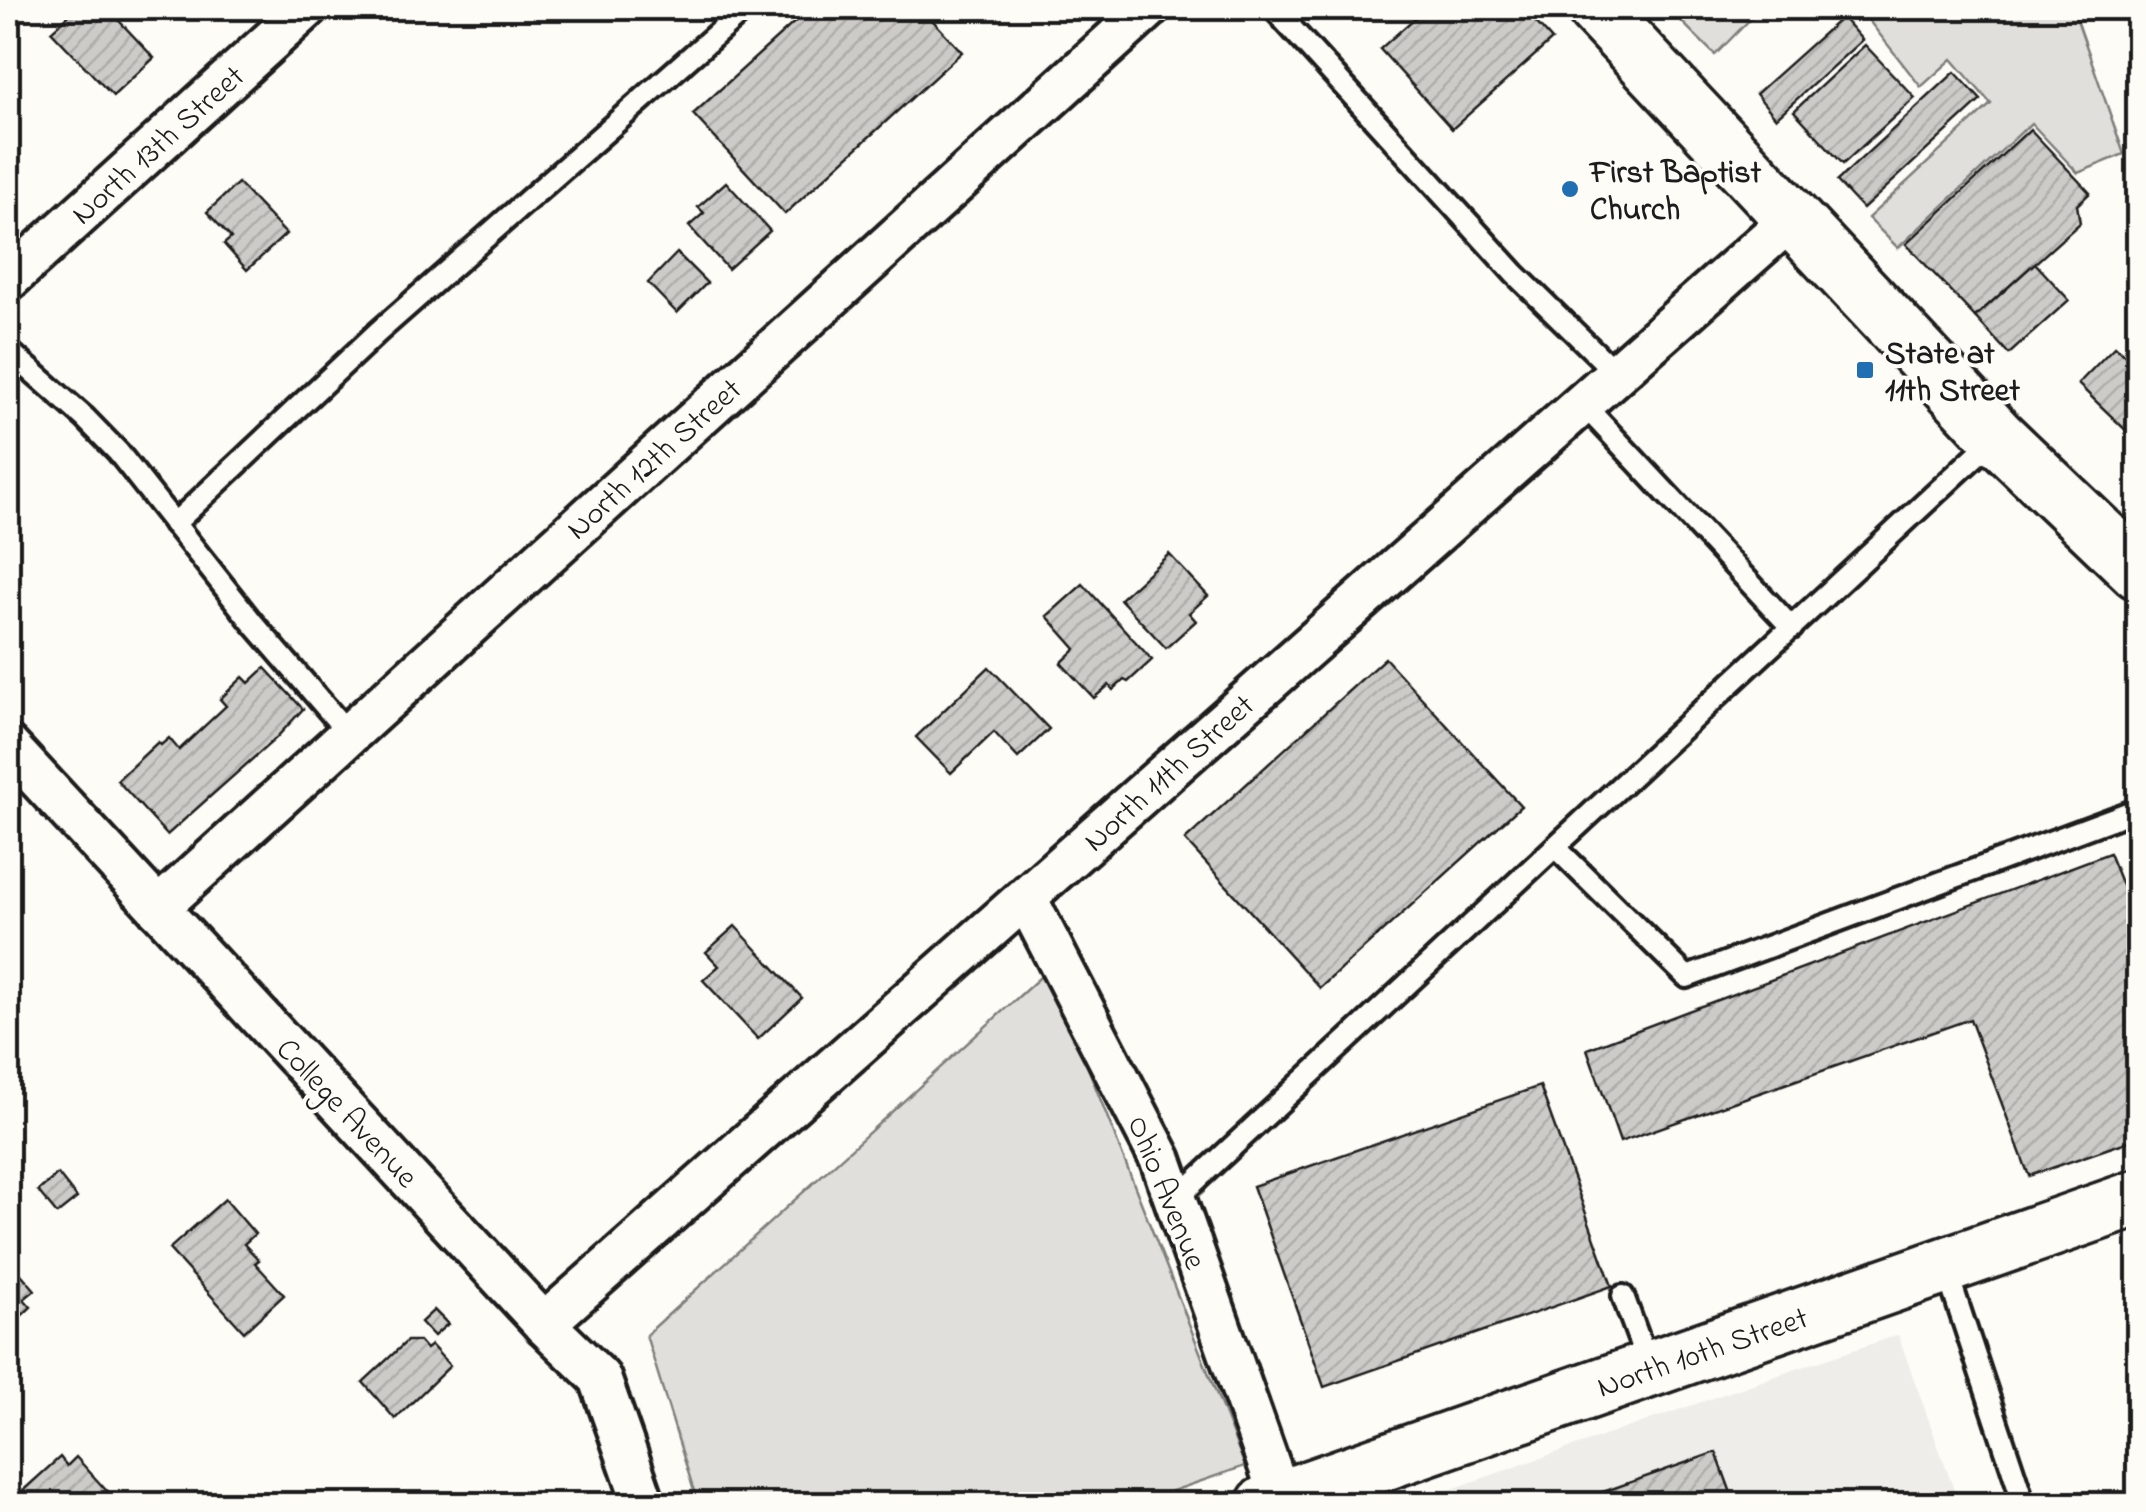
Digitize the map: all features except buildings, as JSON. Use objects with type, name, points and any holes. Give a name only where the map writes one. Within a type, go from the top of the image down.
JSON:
[{"type":"main road","points":[[1595,8],[1997,436],[2138,571]]},
{"type":"main road","name":"North 10th Street","points":[[1273,1502],[2138,1198]]},
{"type":"street","name":"North 13th Street","points":[[8,280],[308,8]]},
{"type":"street","name":"North 12th Street","points":[[158,908],[1149,8]]},
{"type":"street","name":"North 11th Street","points":[[544,1324],[1791,219]]},
{"type":"street","name":"College Avenue","points":[[8,746],[544,1324],[600,1378],[644,1504]]},
{"type":"street","name":"Ohio Avenue","points":[[1026,898],[1160,1160],[1273,1502]]},
{"type":"lane","points":[[174,524],[406,306],[746,8]]},
{"type":"lane","points":[[1274,8],[1516,274],[1617,374]]},
{"type":"lane","points":[[8,350],[96,429],[349,734]]},
{"type":"lane","points":[[1583,404],[1792,628]]},
{"type":"lane","points":[[1175,1200],[1997,436]]},
{"type":"lane","points":[[1555,847],[1687,977],[2138,809]]},
{"type":"lane","points":[[1944,1266],[2024,1504]]},
{"type":"lane","points":[[1623,1296],[1650,1369]]},
{"type":"shaded area","points":[[1668,8],[1761,8],[1715,55]]},
{"type":"shaded area","points":[[1859,8],[2073,8],[2124,154],[2078,173],[2031,123],[1898,248],[1868,218],[1991,104],[1952,59],[1921,87]]},
{"type":"shaded area","points":[[1049,969],[1245,1466],[1135,1504],[698,1504],[646,1335]]},
{"type":"shaded area","points":[[1898,1335],[1959,1504],[1409,1504],[1773,1377]]},
{"type":"place","name":"First Baptist Church","points":[[1570,189]]},
{"type":"place","name":"State at 11th Street","points":[[1865,370]]}]
